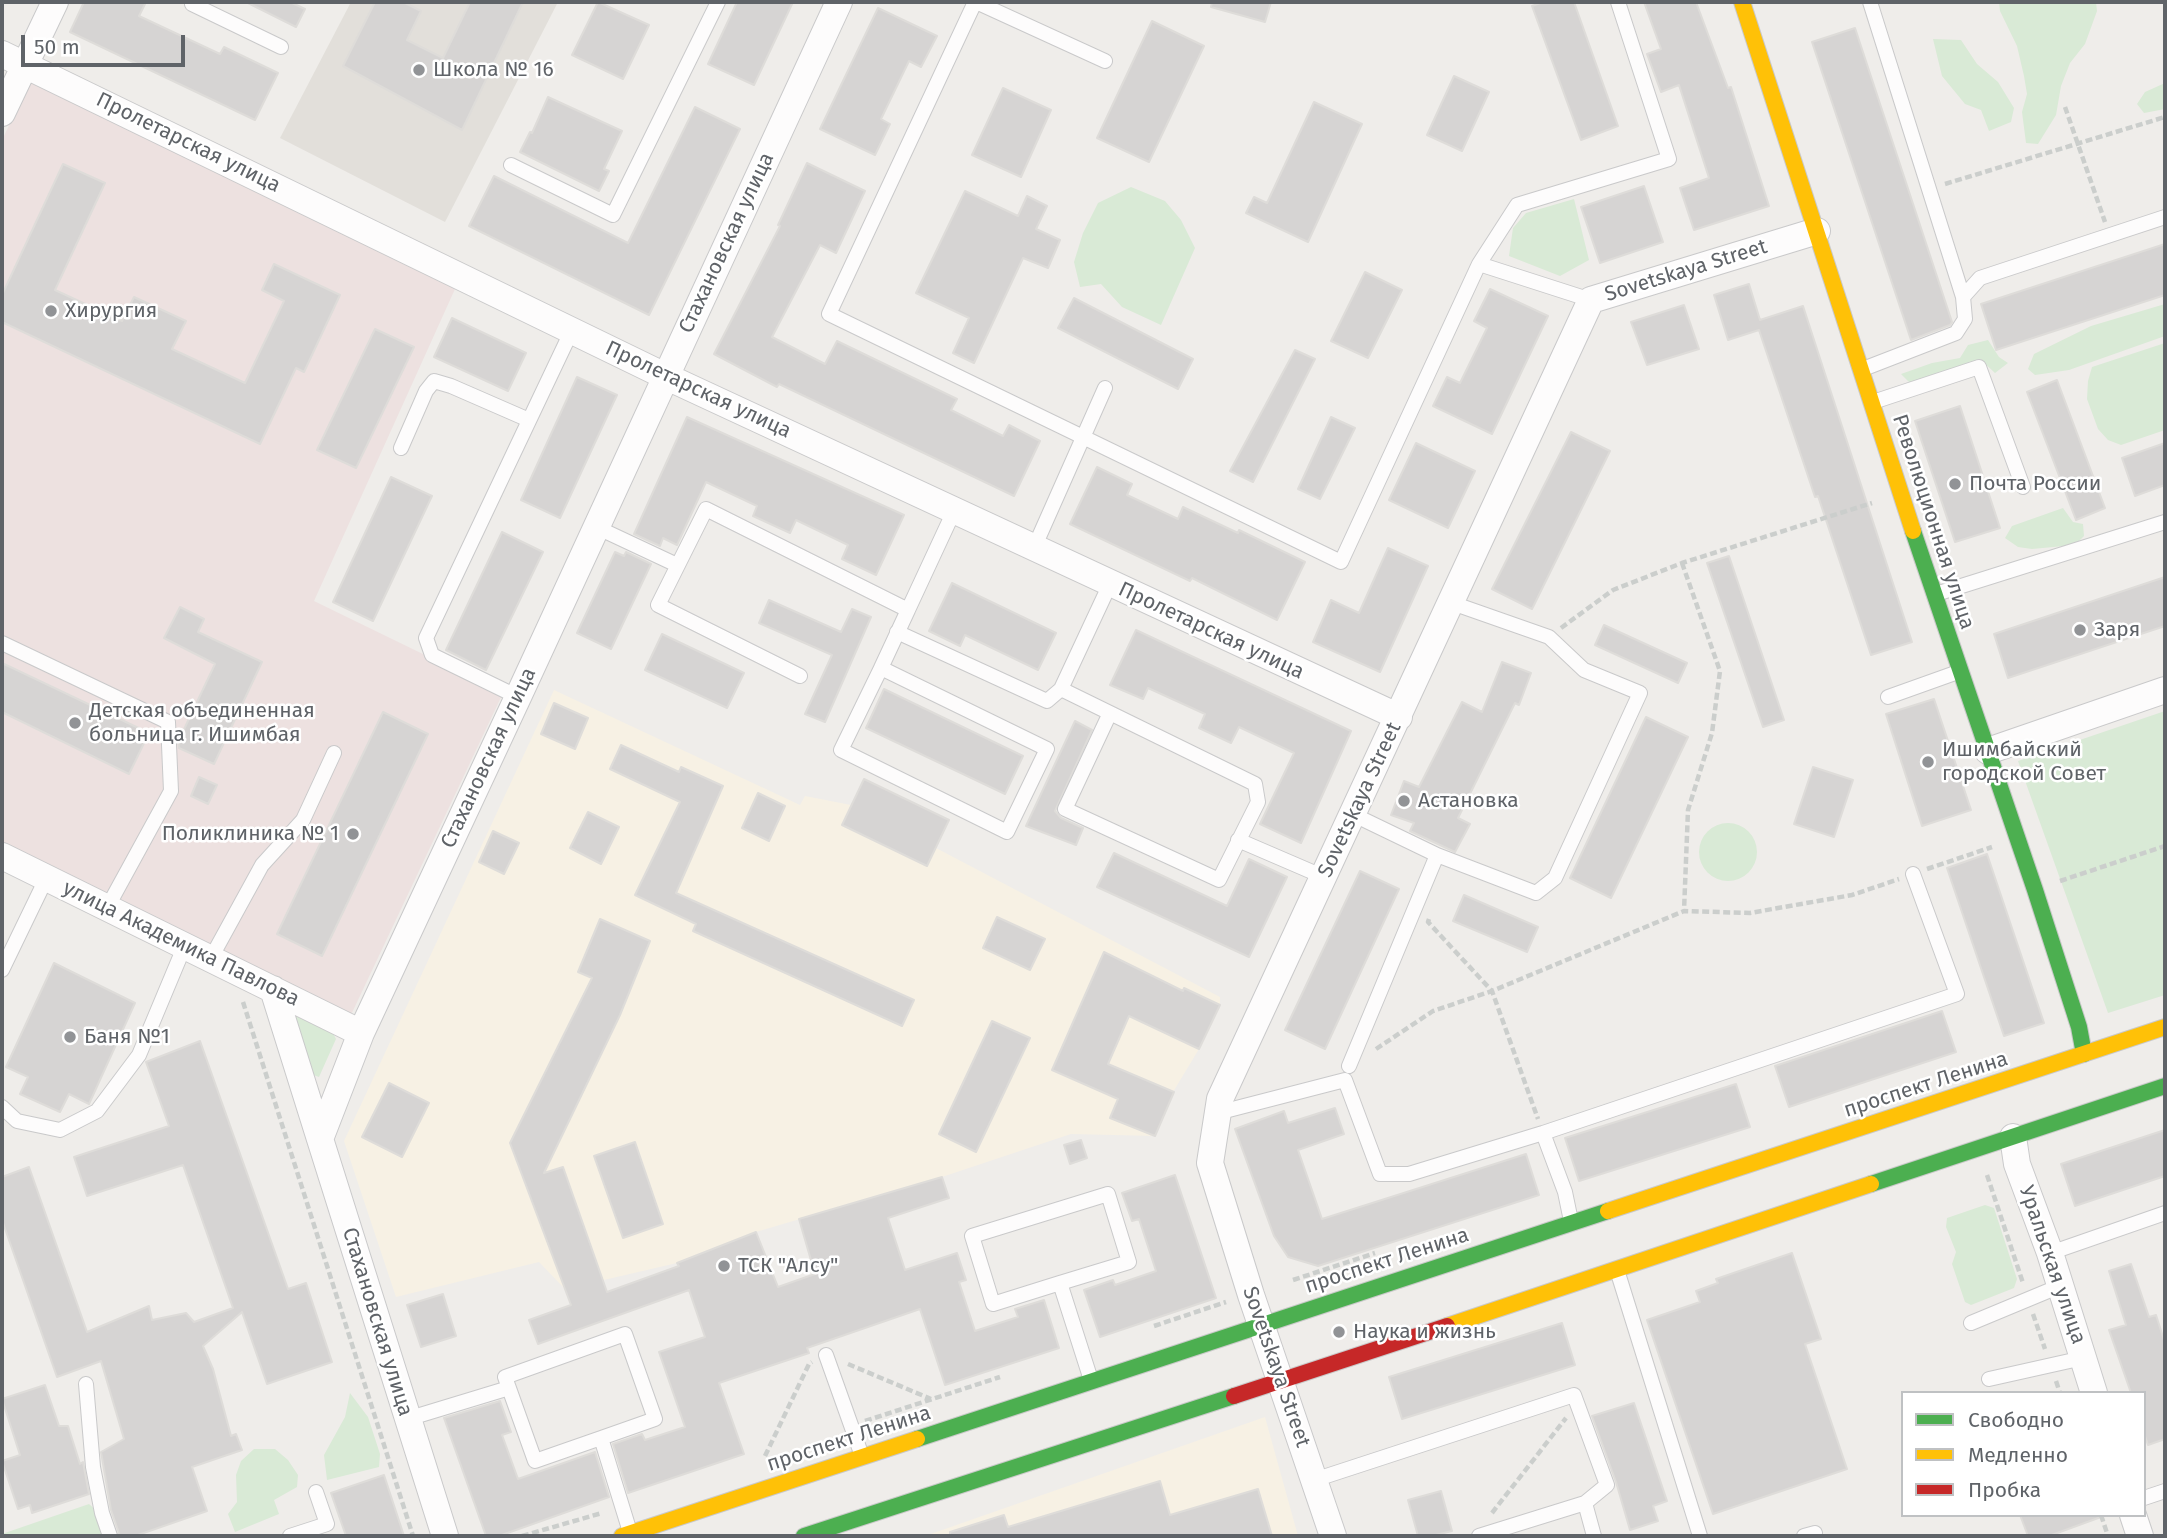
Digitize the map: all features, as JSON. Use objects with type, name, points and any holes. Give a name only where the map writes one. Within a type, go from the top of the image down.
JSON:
[{"type":"street","points":[[2,113],[13,59],[55,2]]},
{"type":"street","name":"Стахановская улица","points":[[444,1536],[320,1139],[360,1033],[839,2]]},
{"type":"street","name":"Революционная улица","points":[[1742,2],[1900,495],[2035,890],[2079,1027],[2084,1054]]},
{"type":"street","name":"Пролетарская улица","points":[[13,59],[665,376],[1399,717]]},
{"type":"street","name":"Sovetskaya Street","points":[[1333,1536],[1210,1163],[1220,1098],[1591,300],[1817,231]]},
{"type":"street","points":[[1988,751],[2165,690]]},
{"type":"street","name":"улица Академика Павлова","points":[[2,856],[360,1033]]},
{"type":"street","points":[[273,989],[320,1139]]},
{"type":"street","name":"проспект Ленина","points":[[626,1535],[2165,1027]]},
{"type":"street","points":[[804,1536],[1281,1381],[2165,1086]]},
{"type":"street","name":"Уральская улица","points":[[2013,1137],[2017,1164],[2050,1253],[2093,1391]]},
{"type":"street","points":[[2134,1517],[2140,1536]]},
{"type":"lane","points":[[193,2],[191,4],[281,47]]},
{"type":"lane","points":[[511,165],[613,215],[719,2]]},
{"type":"lane","points":[[1105,61],[975,2],[829,314],[1341,562],[1479,264],[1517,205],[1670,159],[1618,2]]},
{"type":"lane","points":[[1861,369],[1956,333],[1965,319],[1963,297],[1870,2]]},
{"type":"lane","points":[[1963,297],[1980,278],[2165,217]]},
{"type":"lane","points":[[1479,264],[1591,300]]},
{"type":"lane","points":[[518,697],[432,655],[426,638],[572,330]]},
{"type":"lane","points":[[1872,402],[1979,367],[2022,487]]},
{"type":"lane","points":[[401,448],[426,391],[434,381],[529,421]]},
{"type":"lane","points":[[1034,548],[1105,388]]},
{"type":"lane","points":[[800,676],[658,605],[706,509],[908,610]]},
{"type":"lane","points":[[881,668],[1047,749],[1007,832],[841,750],[954,511]]},
{"type":"lane","points":[[1934,594],[2165,522]]},
{"type":"lane","points":[[596,527],[677,565]]},
{"type":"lane","points":[[897,632],[1046,701],[1060,689],[1110,584]]},
{"type":"lane","points":[[1352,814],[1437,855],[1536,893],[1555,878],[1640,693],[1584,670],[1549,637],[1452,603]]},
{"type":"lane","points":[[2,643],[168,722],[171,791],[107,908]]},
{"type":"lane","points":[[1888,697],[1959,671]]},
{"type":"lane","points":[[1060,689],[1111,713],[1255,785],[1258,802],[1219,880],[1065,810],[1111,713]]},
{"type":"lane","points":[[222,963],[262,865],[303,820],[334,753]]},
{"type":"lane","points":[[1238,840],[1324,877]]},
{"type":"lane","points":[[1349,1066],[1437,855]]},
{"type":"lane","points":[[1216,1113],[1345,1080],[1380,1174],[1409,1174],[1543,1133],[1957,994],[1913,874]]},
{"type":"lane","points":[[2,970],[46,879]]},
{"type":"lane","points":[[2,1108],[17,1121],[60,1130],[97,1111],[139,1055],[185,945]]},
{"type":"lane","points":[[1543,1133],[1565,1192],[1572,1223]]},
{"type":"lane","points":[[1108,1194],[1129,1262],[1060,1283],[993,1304],[972,1237],[1108,1194]]},
{"type":"lane","points":[[2050,1253],[2165,1213]]},
{"type":"lane","points":[[1616,1268],[1700,1536]]},
{"type":"lane","points":[[1060,1283],[1091,1381]]},
{"type":"lane","points":[[1971,1323],[2060,1286]]},
{"type":"lane","points":[[625,1334],[655,1419],[601,1438],[535,1461],[505,1377],[625,1334]]},
{"type":"lane","points":[[825,1355],[863,1457]]},
{"type":"lane","points":[[1989,1379],[2083,1357]]},
{"type":"lane","points":[[86,1384],[93,1467],[102,1513],[110,1536]]},
{"type":"lane","points":[[407,1419],[509,1388]]},
{"type":"lane","points":[[1314,1480],[1574,1395],[1607,1485],[1585,1503],[1479,1536]]},
{"type":"lane","points":[[601,1438],[626,1535]]},
{"type":"lane","points":[[2146,1497],[2165,1491]]},
{"type":"lane","points":[[290,1536],[327,1524],[316,1492]]},
{"type":"lane","points":[[1585,1503],[1594,1536]]},
{"type":"path","points":[[2065,107],[2110,237]]},
{"type":"path","points":[[1929,189],[2165,117]]},
{"type":"path","points":[[1549,637],[1613,590],[1682,563],[1900,495]]},
{"type":"path","points":[[1682,563],[1720,671],[1712,733],[1688,810],[1684,911]]},
{"type":"path","points":[[1349,1066],[1433,1011],[1492,991],[1684,911],[1750,913],[1852,895],[2017,839]]},
{"type":"path","points":[[2035,890],[2165,846]]},
{"type":"path","points":[[1430,909],[1428,922],[1492,991],[1543,1133]]},
{"type":"path","points":[[222,963],[413,1536]]},
{"type":"path","points":[[1490,1516],[1577,1404]]},
{"type":"path","points":[[2102,1517],[2108,1536]]},
{"type":"shaded area","name":"Школа № 16","points":[[351,2],[558,2],[445,222],[280,138]]},
{"type":"shaded area","points":[[32,78],[455,289],[314,601],[503,693],[350,1017],[2,844],[2,140]]},
{"type":"shaded area","points":[[554,690],[800,805],[805,796],[851,805],[864,779],[949,820],[936,848],[1220,997],[1220,1005],[1199,1049],[1173,1092],[1155,1136],[1071,1134],[942,1177],[756,1232],[677,1263],[565,1289],[539,1262],[396,1297],[344,1141]]},
{"type":"shaded area","points":[[1265,1417],[1298,1536],[925,1536]]},
{"type":"green space","points":[[1999,2],[2096,2],[2097,11],[2085,44],[2070,63],[2061,86],[2056,115],[2038,144],[2026,143],[2022,112],[2027,94],[2024,76],[2017,46],[2000,11]]},
{"type":"green space","points":[[1933,39],[1961,40],[1977,64],[1998,82],[2014,108],[2011,122],[1989,131],[1981,110],[1965,104],[1942,76]]},
{"type":"green space","points":[[2165,83],[2165,109],[2144,113],[2137,104],[2145,92]]},
{"type":"green space","points":[[1131,187],[1165,201],[1181,220],[1195,248],[1161,325],[1122,307],[1101,284],[1080,287],[1074,262],[1083,233],[1098,203]]},
{"type":"green space","points":[[1574,199],[1589,260],[1560,276],[1509,256],[1513,228],[1526,213]]},
{"type":"green space","points":[[2165,304],[2165,336],[2069,370],[2035,375],[2028,369],[2034,354],[2091,326]]},
{"type":"green space","points":[[1988,340],[1999,357],[2008,363],[1995,373],[1980,359],[1911,384],[1901,374],[1932,363],[1960,358],[1968,345]]},
{"type":"green space","points":[[2165,343],[2165,430],[2121,445],[2108,440],[2098,429],[2087,399],[2092,367]]},
{"type":"green space","points":[[2063,508],[2073,522],[2083,524],[2084,536],[2075,545],[2032,549],[2018,547],[2005,538],[2012,526]]},
{"type":"green space","points":[[2165,711],[2165,995],[2108,1013],[2018,761]]},
{"type":"green space","points":[[1722,823],[1734,823],[1749,831],[1757,846],[1757,858],[1749,873],[1734,881],[1722,881],[1707,873],[1699,858],[1699,846],[1707,831]]},
{"type":"green space","points":[[294,1015],[330,1027],[336,1039],[319,1077],[305,1072]]},
{"type":"green space","points":[[1985,1205],[1994,1208],[2017,1279],[2014,1288],[1971,1305],[1965,1302],[1952,1264],[1956,1252],[1946,1227],[1947,1218]]},
{"type":"green space","points":[[350,1393],[368,1417],[380,1454],[379,1467],[327,1480],[324,1455],[345,1417]]},
{"type":"green space","points":[[254,1449],[275,1449],[288,1460],[298,1475],[297,1487],[274,1500],[279,1514],[235,1532],[228,1514],[237,1502],[236,1475],[241,1461]]},
{"type":"green space","points":[[89,1504],[98,1512],[104,1536],[2,1536],[2,1534]]},
{"type":"building","points":[[84,2],[146,2],[139,16],[220,54],[224,47],[278,73],[255,120],[70,32]]},
{"type":"building","points":[[246,2],[290,2],[305,9],[296,27]]},
{"type":"building","points":[[375,2],[403,2],[421,11],[407,40],[443,58],[470,2],[523,2],[462,130],[343,66]]},
{"type":"building","points":[[598,2],[649,25],[623,79],[572,55]]},
{"type":"building","points":[[737,2],[793,2],[754,85],[708,64]]},
{"type":"building","points":[[1212,2],[1271,2],[1265,22],[1211,7]]},
{"type":"building","points":[[1543,2],[1574,2],[1618,126],[1581,140],[1532,6]]},
{"type":"building","points":[[1644,2],[1696,2],[1728,88],[1731,87],[1769,206],[1694,230],[1680,188],[1709,178],[1679,85],[1661,92],[1647,54],[1661,49]]},
{"type":"building","points":[[878,8],[937,36],[921,67],[909,61],[881,119],[890,124],[875,155],[820,129]]},
{"type":"building","points":[[1152,21],[1204,46],[1149,162],[1097,138]]},
{"type":"building","points":[[1855,28],[1952,322],[1911,340],[1812,42]]},
{"type":"building","points":[[1454,76],[1489,92],[1462,151],[1427,135]]},
{"type":"building","points":[[1003,88],[1051,110],[1021,177],[972,155]]},
{"type":"building","points":[[548,97],[622,131],[604,169],[609,171],[599,191],[520,152]]},
{"type":"building","points":[[1314,102],[1362,124],[1308,242],[1246,213],[1254,197],[1267,203]]},
{"type":"building","points":[[695,107],[740,129],[649,315],[469,226],[494,176],[628,243]]},
{"type":"building","points":[[807,163],[865,191],[836,253],[820,245],[772,337],[825,364],[837,341],[957,399],[951,410],[1003,436],[1009,425],[1040,441],[1014,496],[779,384],[777,387],[714,354],[780,226],[778,225]]},
{"type":"building","name":"Хирургия","points":[[63,164],[105,183],[55,290],[122,321],[134,297],[186,321],[172,349],[245,383],[284,301],[262,290],[274,264],[340,295],[304,372],[296,368],[260,444],[2,322],[2,295]]},
{"type":"building","points":[[1644,186],[1663,242],[1600,263],[1581,207]]},
{"type":"building","points":[[965,191],[1018,216],[1027,196],[1047,206],[1036,229],[1060,240],[1048,268],[1023,258],[974,363],[953,353],[969,318],[916,293]]},
{"type":"building","points":[[2165,244],[2165,295],[1996,350],[1981,304]]},
{"type":"building","points":[[1365,272],[1402,290],[1368,358],[1331,341]]},
{"type":"building","points":[[1749,284],[1760,320],[1803,306],[1912,642],[1871,655],[1759,330],[1728,340],[1714,295]]},
{"type":"building","points":[[1490,289],[1548,316],[1492,434],[1433,406],[1447,377],[1460,383],[1487,328],[1474,321]]},
{"type":"building","points":[[1074,298],[1193,359],[1178,389],[1058,328]]},
{"type":"building","points":[[1684,305],[1699,349],[1647,365],[1631,322]]},
{"type":"building","points":[[452,318],[526,353],[508,391],[434,357]]},
{"type":"building","points":[[375,329],[414,347],[356,468],[317,450]]},
{"type":"building","points":[[1295,350],[1315,359],[1253,482],[1230,471]]},
{"type":"building","points":[[577,377],[617,395],[560,518],[521,500]]},
{"type":"building","points":[[2057,380],[2105,508],[2076,520],[2027,392]]},
{"type":"building","points":[[1960,406],[2000,528],[1955,542],[1915,421]]},
{"type":"building","points":[[687,417],[904,515],[876,575],[842,559],[848,545],[796,520],[790,533],[753,516],[757,506],[706,482],[677,545],[663,538],[660,546],[634,534]]},
{"type":"building","points":[[1331,417],[1355,428],[1320,499],[1298,489]]},
{"type":"building","points":[[1571,432],[1610,451],[1532,609],[1492,589]]},
{"type":"building","points":[[1416,443],[1475,471],[1448,528],[1389,500]]},
{"type":"building","points":[[2165,443],[2165,485],[2135,496],[2122,458]]},
{"type":"building","points":[[1097,467],[1132,484],[1127,495],[1178,519],[1183,507],[1305,562],[1277,620],[1192,578],[1190,581],[1070,524]]},
{"type":"building","points":[[391,477],[432,496],[373,621],[333,602]]},
{"type":"building","points":[[502,532],[543,552],[486,670],[446,650]]},
{"type":"building","points":[[1388,548],[1428,566],[1380,672],[1313,642],[1331,600],[1359,613]]},
{"type":"building","points":[[615,552],[624,556],[626,552],[651,564],[611,649],[577,633]]},
{"type":"building","points":[[1729,556],[1784,720],[1763,727],[1707,563]]},
{"type":"building","name":"Заря","points":[[2165,577],[2165,626],[2008,678],[1994,634]]},
{"type":"building","points":[[952,583],[1056,633],[1038,670],[965,635],[960,646],[929,631]]},
{"type":"building","points":[[769,600],[841,632],[852,609],[871,617],[825,722],[805,714],[832,655],[759,623]]},
{"type":"building","points":[[180,607],[204,619],[198,632],[262,662],[214,764],[179,748],[178,742],[215,664],[164,638]]},
{"type":"building","points":[[1604,625],[1687,663],[1678,683],[1595,645]]},
{"type":"building","points":[[1136,630],[1351,731],[1301,843],[1260,824],[1294,753],[1239,727],[1231,743],[1199,728],[1205,714],[1148,688],[1143,699],[1110,685]]},
{"type":"building","points":[[662,634],[744,673],[727,708],[645,670]]},
{"type":"building","points":[[1502,662],[1531,673],[1519,705],[1515,703],[1458,818],[1470,824],[1455,852],[1410,831],[1414,823],[1391,815],[1404,781],[1419,787],[1462,702],[1482,712]]},
{"type":"building","name":"Детская объединенная больница г. Ишимбая","points":[[2,663],[149,733],[129,774],[2,712]]},
{"type":"building","points":[[884,689],[1023,756],[1005,794],[866,728]]},
{"type":"building","name":"Ишимбайский городской Совет","points":[[1934,699],[1971,810],[1922,826],[1886,714]]},
{"type":"building","points":[[554,703],[588,718],[575,749],[541,734]]},
{"type":"building","name":"Поликлиника № 1","points":[[383,712],[428,734],[322,956],[277,934]]},
{"type":"building","points":[[1646,717],[1688,737],[1611,898],[1570,878]]},
{"type":"building","points":[[1075,721],[1092,730],[1055,811],[1061,818],[1083,828],[1076,845],[1026,826]]},
{"type":"building","points":[[621,745],[679,772],[681,767],[723,786],[676,893],[914,1000],[902,1026],[693,931],[696,924],[635,895],[680,802],[610,769]]},
{"type":"building","points":[[1813,767],[1853,780],[1834,837],[1794,824]]},
{"type":"building","points":[[199,777],[217,785],[208,804],[191,796]]},
{"type":"building","points":[[864,779],[949,820],[927,866],[842,825]]},
{"type":"building","points":[[758,793],[785,806],[769,841],[742,828]]},
{"type":"building","points":[[588,812],[619,827],[601,864],[570,848]]},
{"type":"building","points":[[493,831],[519,843],[504,874],[479,862]]},
{"type":"building","points":[[1114,853],[1227,906],[1249,859],[1287,877],[1249,957],[1097,887]]},
{"type":"building","points":[[1987,854],[2044,1023],[2004,1036],[1947,868]]},
{"type":"building","points":[[1360,871],[1399,889],[1325,1049],[1285,1030]]},
{"type":"building","points":[[1464,895],[1538,927],[1527,952],[1453,921]]},
{"type":"building","points":[[997,917],[1045,939],[1030,970],[983,948]]},
{"type":"building","points":[[600,919],[650,941],[620,1015],[544,1173],[563,1167],[607,1292],[679,1266],[677,1263],[756,1232],[778,1287],[815,1274],[799,1219],[942,1177],[949,1198],[888,1218],[905,1270],[957,1253],[966,1280],[959,1282],[975,1331],[1018,1317],[1015,1309],[1044,1300],[1059,1348],[945,1385],[920,1309],[807,1348],[809,1353],[719,1383],[744,1454],[628,1493],[613,1444],[642,1434],[645,1440],[685,1427],[659,1352],[705,1337],[689,1290],[538,1344],[529,1320],[571,1305],[510,1143],[592,978],[578,972]]},
{"type":"building","points":[[1104,952],[1183,991],[1184,988],[1220,1005],[1199,1049],[1129,1016],[1108,1064],[1174,1092],[1155,1136],[1110,1118],[1118,1099],[1052,1070]]},
{"type":"building","name":"Баня №1","points":[[54,963],[135,1003],[89,1104],[69,1094],[60,1112],[20,1094],[28,1077],[6,1067]]},
{"type":"building","points":[[1942,1011],[1956,1052],[1789,1107],[1775,1066]]},
{"type":"building","points":[[992,1021],[1030,1038],[976,1152],[939,1134]]},
{"type":"building","points":[[200,1041],[288,1289],[306,1283],[332,1362],[267,1384],[242,1312],[203,1346],[213,1369],[231,1436],[236,1434],[242,1450],[192,1467],[207,1511],[135,1536],[120,1536],[111,1510],[101,1452],[124,1439],[101,1361],[57,1377],[2,1220],[2,1177],[29,1167],[87,1332],[149,1306],[152,1320],[186,1313],[194,1322],[233,1308],[183,1165],[87,1196],[74,1157],[169,1126],[146,1062]]},
{"type":"building","points":[[389,1083],[429,1103],[402,1157],[362,1137]]},
{"type":"building","points":[[1736,1084],[1750,1127],[1579,1181],[1565,1138]]},
{"type":"building","points":[[1335,1108],[1344,1134],[1298,1150],[1322,1219],[1526,1154],[1539,1195],[1318,1266],[1288,1257],[1274,1236],[1235,1129],[1284,1111],[1288,1123]]},
{"type":"building","points":[[2165,1130],[2165,1176],[2075,1206],[2061,1164]]},
{"type":"building","points":[[1081,1140],[1087,1158],[1070,1164],[1064,1145]]},
{"type":"building","points":[[635,1142],[663,1224],[623,1238],[594,1156]]},
{"type":"building","points":[[1175,1175],[1216,1298],[1100,1337],[1084,1290],[1113,1280],[1115,1285],[1156,1271],[1139,1219],[1132,1221],[1122,1193]]},
{"type":"building","points":[[1792,1253],[1821,1339],[1805,1344],[1847,1469],[1713,1514],[1647,1320],[1700,1302],[1696,1291],[1718,1283],[1716,1279]]},
{"type":"building","points":[[2131,1264],[2149,1317],[2156,1315],[2165,1343],[2165,1439],[2148,1445],[2146,1391],[2130,1391],[2109,1330],[2126,1325],[2109,1271]]},
{"type":"building","points":[[443,1294],[456,1336],[421,1347],[407,1305]]},
{"type":"building","points":[[1562,1323],[1575,1365],[1402,1419],[1389,1377]]},
{"type":"building","points":[[45,1385],[59,1426],[68,1426],[80,1464],[83,1462],[89,1494],[32,1513],[30,1505],[18,1509],[2,1461],[20,1455],[2,1399]]},
{"type":"building","points":[[500,1401],[511,1432],[502,1435],[518,1479],[595,1452],[609,1497],[499,1536],[486,1536],[444,1418]]},
{"type":"building","points":[[1634,1403],[1667,1501],[1653,1506],[1658,1521],[1630,1530],[1592,1416]]},
{"type":"building","points":[[384,1475],[404,1536],[346,1536],[331,1493]]},
{"type":"building","points":[[1160,1481],[1170,1515],[1258,1489],[1272,1536],[950,1536],[950,1532],[1004,1515],[1008,1527]]},
{"type":"building","points":[[1441,1491],[1452,1531],[1418,1536],[1408,1500]]},
{"type":"building","points":[[2021,1517],[2101,1517],[2049,1536],[2028,1536]]},
{"type":"traffic: fast","points":[[1913,531],[2035,890],[2079,1027],[2084,1054]]},
{"type":"traffic: fast","points":[[1871,1184],[2165,1086]]},
{"type":"traffic: fast","points":[[917,1439],[1608,1211]]},
{"type":"traffic: fast","points":[[804,1536],[1234,1396]]},
{"type":"traffic: slow","points":[[1742,2],[1913,531]]},
{"type":"traffic: slow","points":[[1608,1211],[2165,1027]]},
{"type":"traffic: slow","points":[[1447,1326],[1871,1184]]},
{"type":"traffic: slow","points":[[622,1536],[917,1439]]},
{"type":"traffic: jam","points":[[1234,1396],[1447,1326]]},
{"type":"place","name":"Школа № 16","points":[[419,70]]},
{"type":"place","name":"Хирургия","points":[[51,311]]},
{"type":"place","name":"Почта России","points":[[1955,484]]},
{"type":"place","name":"Заря","points":[[2080,630]]},
{"type":"place","name":"Детская объединенная больница г. Ишимбая","points":[[75,723]]},
{"type":"place","name":"Ишимбайский городской Совет","points":[[1928,762]]},
{"type":"place","name":"Астановка","points":[[1404,801]]},
{"type":"place","name":"Поликлиника № 1","points":[[353,834]]},
{"type":"place","name":"Баня №1","points":[[70,1037]]},
{"type":"place","name":"ТСК \"Алсу\"","points":[[724,1266]]},
{"type":"place","name":"Наука и жизнь","points":[[1339,1332]]}]
